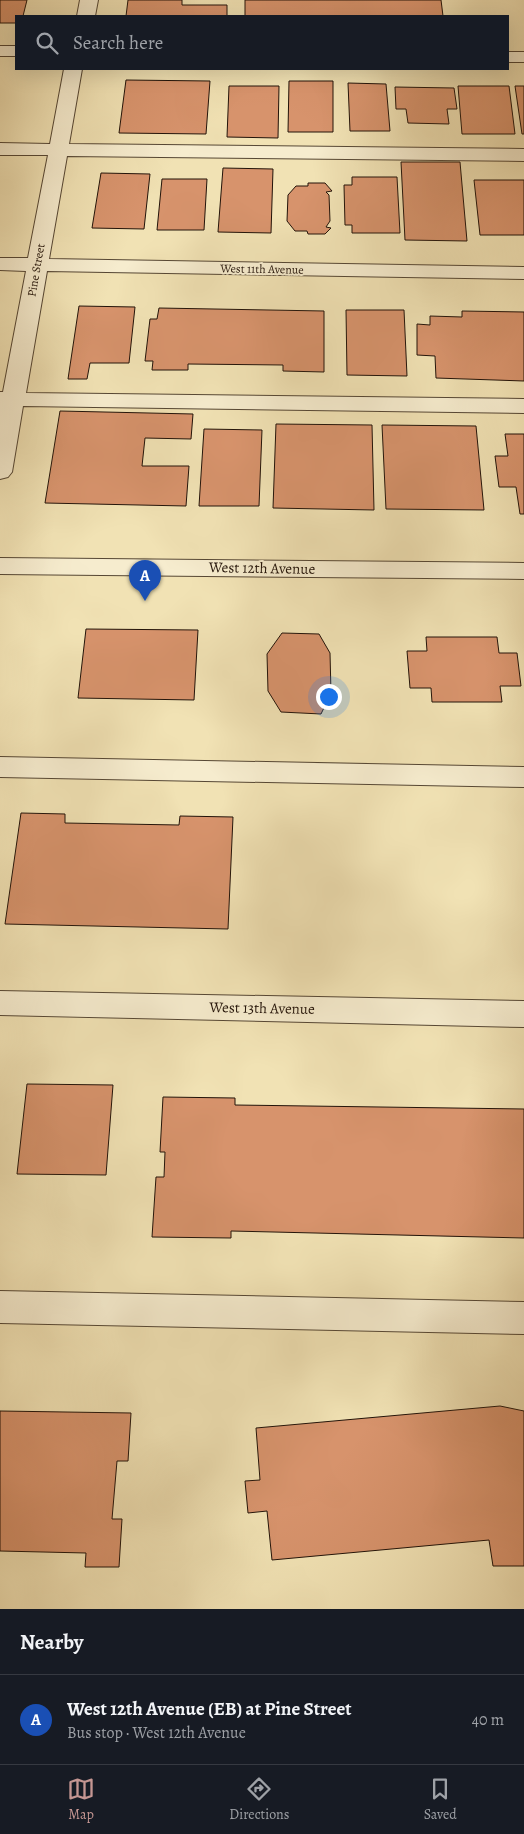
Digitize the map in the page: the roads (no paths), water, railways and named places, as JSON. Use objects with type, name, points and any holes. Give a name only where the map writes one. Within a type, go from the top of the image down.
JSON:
[{"type":"street","points":[[86,15],[89,0]]},
{"type":"street","points":[[0,51],[15,51]]},
{"type":"street","points":[[509,57],[524,57]]},
{"type":"street","name":"Pine Street","points":[[0,472],[7,400],[38,265],[73,70]]},
{"type":"street","points":[[0,149],[524,155]]},
{"type":"street","name":"West 11th Avenue","points":[[0,264],[524,273]]},
{"type":"street","points":[[7,400],[524,406]]},
{"type":"street","name":"West 12th Avenue","points":[[0,566],[524,571]]},
{"type":"street","points":[[0,766],[524,777]]},
{"type":"street","name":"West 13th Avenue","points":[[0,1003],[524,1014]]},
{"type":"street","points":[[0,1307],[524,1318]]},
{"type":"place","name":"West 12th Avenue (EB) at Pine Street","points":[[145,601]]}]
